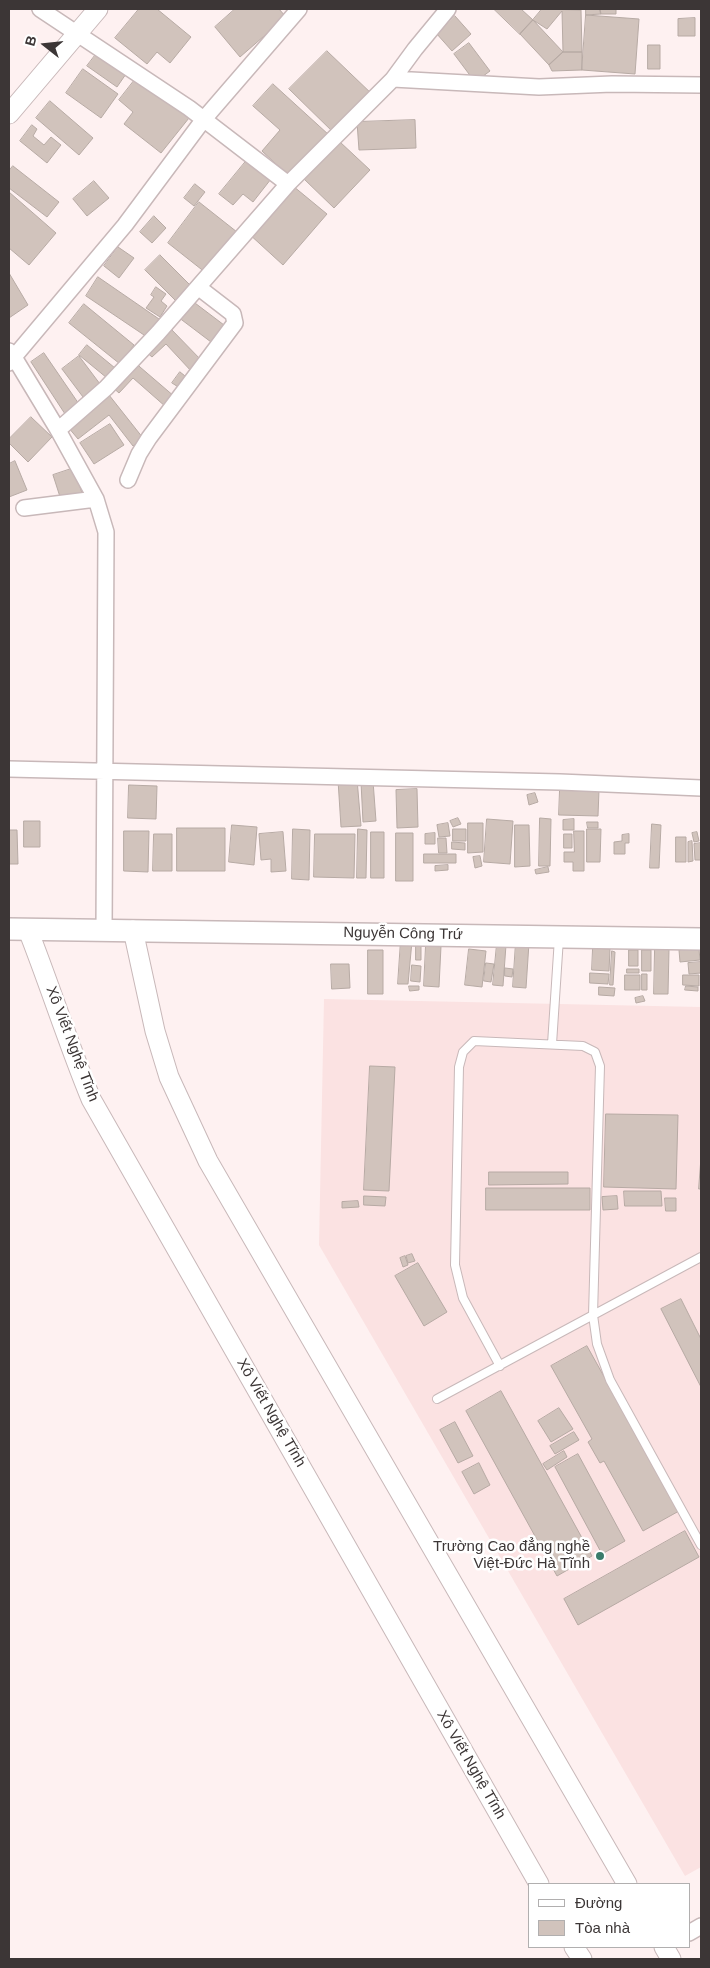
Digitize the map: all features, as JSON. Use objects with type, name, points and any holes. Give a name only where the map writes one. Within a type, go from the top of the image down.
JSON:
[{"type":"main road","name":"Nguyễn Công Trứ","points":[[18,930],[134,930],[701,939]]},
{"type":"street","points":[[40,9],[77,32],[204,119],[288,184]]},
{"type":"street","points":[[9,114],[98,9]]},
{"type":"street","points":[[104,931],[106,532],[96,499],[58,430],[11,357],[125,225],[204,119],[299,9]]},
{"type":"street","points":[[58,430],[106,388],[288,184],[393,79],[448,9]]},
{"type":"street","points":[[393,79],[539,87],[612,84],[701,85]]},
{"type":"street","points":[[128,480],[139,454],[149,438],[234,323],[235,317],[231,312],[198,287]]},
{"type":"street","points":[[24,508],[96,499]]},
{"type":"street","points":[[9,769],[570,782],[701,788]]},
{"type":"street","name":"Xô Viết Nghệ Tĩnh","points":[[18,930],[53,994],[71,1051],[91,1099],[538,1883]]},
{"type":"street","points":[[134,930],[156,1031],[169,1077],[208,1161],[626,1883]]},
{"type":"street","points":[[690,1933],[701,1926]]},
{"type":"street","points":[[575,1948],[582,1959]]},
{"type":"street","points":[[665,1948],[671,1959]]},
{"type":"lane","points":[[552,1044],[559,936]]},
{"type":"lane","points":[[500,1366],[462,1298],[455,1265],[459,1067],[464,1052],[474,1041],[583,1046],[596,1052],[600,1066],[593,1315],[596,1344],[610,1380],[701,1545]]},
{"type":"lane","points":[[438,1399],[701,1257]]},
{"type":"shaded area","name":"Trường Cao đẳng nghề Việt-Đức Hà Tĩnh","points":[[324,999],[701,1007],[701,1867],[685,1876],[319,1245]]},
{"type":"building","points":[[139,9],[157,9],[191,37],[170,63],[157,52],[147,64],[115,38]]},
{"type":"building","points":[[235,9],[279,9],[286,17],[240,57],[215,27]]},
{"type":"building","points":[[494,9],[521,9],[533,20],[520,34]]},
{"type":"building","points":[[542,9],[581,10],[582,52],[563,52],[562,11],[547,29],[533,20]]},
{"type":"building","points":[[586,9],[600,9],[601,14],[586,15]]},
{"type":"building","points":[[600,9],[616,9],[616,14],[601,14]]},
{"type":"building","points":[[586,15],[639,19],[635,74],[582,70]]},
{"type":"building","points":[[455,16],[471,34],[452,51],[436,33]]},
{"type":"building","points":[[695,18],[695,36],[678,36],[678,19]]},
{"type":"building","points":[[533,20],[563,52],[549,65],[520,34]]},
{"type":"building","points":[[469,43],[490,71],[475,82],[454,54]]},
{"type":"building","points":[[648,45],[660,45],[660,69],[648,69]]},
{"type":"building","points":[[327,51],[374,96],[336,135],[289,89]]},
{"type":"building","points":[[563,52],[582,52],[582,70],[552,71],[549,65]]},
{"type":"building","points":[[97,53],[126,74],[117,87],[87,66]]},
{"type":"building","points":[[83,69],[118,94],[101,118],[66,93]]},
{"type":"building","points":[[137,77],[189,118],[161,153],[124,124],[133,112],[119,100]]},
{"type":"building","points":[[273,84],[329,135],[291,178],[262,151],[280,130],[253,106]]},
{"type":"building","points":[[50,101],[93,138],[79,155],[36,118]]},
{"type":"building","points":[[415,120],[416,148],[359,150],[357,122]]},
{"type":"building","points":[[32,125],[37,129],[33,136],[44,145],[51,137],[61,145],[47,163],[20,141]]},
{"type":"building","points":[[340,142],[370,170],[334,208],[304,179]]},
{"type":"building","points":[[247,160],[271,179],[253,202],[243,194],[233,205],[219,194]]},
{"type":"building","points":[[13,166],[59,202],[47,217],[9,188],[9,171]]},
{"type":"building","points":[[94,181],[109,198],[87,216],[73,199]]},
{"type":"building","points":[[195,184],[205,192],[194,206],[184,198]]},
{"type":"building","points":[[293,186],[327,214],[283,265],[248,233]]},
{"type":"building","points":[[9,192],[56,233],[29,265],[9,248]]},
{"type":"building","points":[[199,202],[237,232],[206,273],[168,243]]},
{"type":"building","points":[[154,216],[166,228],[152,243],[140,232]]},
{"type":"building","points":[[118,247],[134,258],[119,278],[104,266]]},
{"type":"building","points":[[160,255],[193,288],[178,303],[145,270]]},
{"type":"building","points":[[9,273],[28,305],[9,318]]},
{"type":"building","points":[[98,277],[159,319],[147,337],[86,296]]},
{"type":"building","points":[[156,287],[166,294],[161,301],[167,306],[160,317],[146,308],[154,297],[151,295]]},
{"type":"building","points":[[191,300],[224,325],[211,342],[178,317]]},
{"type":"building","points":[[84,304],[134,345],[120,364],[69,323]]},
{"type":"building","points":[[170,328],[203,362],[192,372],[166,344],[152,357],[145,351]]},
{"type":"building","points":[[87,345],[115,368],[107,378],[79,355]]},
{"type":"building","points":[[44,353],[81,407],[67,417],[31,362]]},
{"type":"building","points":[[79,356],[103,388],[86,401],[62,369]]},
{"type":"building","points":[[133,361],[175,397],[166,407],[133,378],[119,393],[111,386]]},
{"type":"building","points":[[180,372],[189,379],[183,390],[172,383]]},
{"type":"building","points":[[109,395],[143,438],[133,446],[109,415],[78,439],[68,427]]},
{"type":"building","points":[[31,417],[52,437],[28,462],[9,443],[9,439]]},
{"type":"building","points":[[110,424],[124,445],[94,464],[80,443]]},
{"type":"building","points":[[15,461],[27,490],[9,497],[9,464]]},
{"type":"building","points":[[74,468],[83,496],[62,503],[53,475]]},
{"type":"building","points":[[357,779],[361,826],[341,827],[338,780]]},
{"type":"building","points":[[373,781],[376,821],[363,822],[361,782]]},
{"type":"building","points":[[129,785],[157,786],[156,819],[128,818]]},
{"type":"building","points":[[417,789],[418,827],[397,828],[396,790]]},
{"type":"building","points":[[560,789],[599,790],[598,816],[559,815]]},
{"type":"building","points":[[535,793],[538,802],[529,805],[527,795]]},
{"type":"building","points":[[458,818],[461,824],[453,827],[450,821]]},
{"type":"building","points":[[540,818],[551,819],[550,866],[539,866]]},
{"type":"building","points":[[487,819],[513,821],[510,864],[484,862]]},
{"type":"building","points":[[574,819],[574,830],[563,830],[563,820]]},
{"type":"building","points":[[24,821],[40,821],[40,847],[24,847]]},
{"type":"building","points":[[587,822],[598,822],[598,828],[588,828]]},
{"type":"building","points":[[448,823],[450,836],[439,837],[437,825]]},
{"type":"building","points":[[468,823],[483,823],[483,852],[468,853]]},
{"type":"building","points":[[652,824],[661,825],[659,868],[650,868]]},
{"type":"building","points":[[232,825],[257,827],[254,865],[229,862]]},
{"type":"building","points":[[515,825],[529,825],[530,866],[515,867]]},
{"type":"building","points":[[177,828],[225,828],[225,871],[177,871]]},
{"type":"building","points":[[293,829],[310,830],[309,880],[292,879]]},
{"type":"building","points":[[358,829],[367,830],[366,878],[357,878]]},
{"type":"building","points":[[453,829],[466,829],[466,841],[453,841]]},
{"type":"building","points":[[587,829],[601,829],[600,862],[587,862]]},
{"type":"building","points":[[9,830],[17,830],[18,864],[9,864]]},
{"type":"building","points":[[124,831],[149,831],[148,872],[124,871]]},
{"type":"building","points":[[574,831],[584,831],[584,871],[573,871],[573,862],[564,862],[564,852],[574,852]]},
{"type":"building","points":[[283,832],[286,871],[271,872],[271,859],[261,860],[259,834]]},
{"type":"building","points":[[371,832],[384,832],[384,878],[371,878]]},
{"type":"building","points":[[697,832],[699,841],[694,842],[692,833]]},
{"type":"building","points":[[396,833],[413,833],[413,881],[396,881]]},
{"type":"building","points":[[435,833],[435,844],[425,844],[425,834]]},
{"type":"building","points":[[154,834],[172,834],[172,871],[153,871]]},
{"type":"building","points":[[315,834],[355,834],[354,878],[314,877]]},
{"type":"building","points":[[564,834],[572,834],[572,848],[564,848]]},
{"type":"building","points":[[629,834],[629,843],[625,843],[625,854],[614,854],[614,842],[622,841],[622,835]]},
{"type":"building","points":[[676,837],[686,837],[686,862],[676,862]]},
{"type":"building","points":[[438,838],[446,838],[447,853],[439,853]]},
{"type":"building","points":[[692,841],[693,861],[688,862],[688,842]]},
{"type":"building","points":[[452,842],[465,843],[465,850],[452,849]]},
{"type":"building","points":[[701,843],[701,860],[695,860],[694,844]]},
{"type":"building","points":[[424,854],[456,854],[456,863],[424,863]]},
{"type":"building","points":[[480,856],[482,866],[475,868],[473,857]]},
{"type":"building","points":[[448,865],[448,870],[435,871],[435,866]]},
{"type":"building","points":[[548,867],[549,872],[536,874],[535,870]]},
{"type":"building","points":[[401,940],[412,941],[408,984],[398,984]]},
{"type":"building","points":[[516,942],[529,943],[526,988],[513,987]]},
{"type":"building","points":[[497,944],[506,945],[503,986],[493,985]]},
{"type":"building","points":[[416,945],[421,945],[421,960],[416,960]]},
{"type":"building","points":[[426,945],[441,946],[439,987],[424,986]]},
{"type":"building","points":[[593,948],[610,949],[609,971],[592,970]]},
{"type":"building","points":[[469,949],[486,951],[482,987],[465,985]]},
{"type":"building","points":[[655,949],[669,949],[668,994],[654,994]]},
{"type":"building","points":[[699,949],[700,960],[680,962],[679,950]]},
{"type":"building","points":[[368,950],[383,950],[383,994],[368,994]]},
{"type":"building","points":[[629,950],[638,950],[638,966],[629,966]]},
{"type":"building","points":[[642,950],[651,950],[651,971],[642,971]]},
{"type":"building","points":[[612,951],[615,952],[613,985],[610,985]]},
{"type":"building","points":[[701,962],[701,973],[689,974],[688,963]]},
{"type":"building","points":[[486,963],[494,964],[491,982],[484,981]]},
{"type":"building","points":[[331,964],[349,964],[350,988],[332,989]]},
{"type":"building","points":[[412,965],[421,966],[420,982],[411,981]]},
{"type":"building","points":[[505,968],[513,969],[512,977],[505,976]]},
{"type":"building","points":[[627,969],[639,969],[639,973],[627,973]]},
{"type":"building","points":[[590,973],[609,974],[608,984],[590,983]]},
{"type":"building","points":[[642,974],[647,974],[647,990],[642,990]]},
{"type":"building","points":[[625,975],[640,975],[640,990],[625,990]]},
{"type":"building","points":[[683,975],[699,975],[699,986],[683,985]]},
{"type":"building","points":[[409,986],[419,986],[419,990],[410,991]]},
{"type":"building","points":[[686,986],[698,987],[698,991],[685,990]]},
{"type":"building","points":[[599,987],[615,988],[614,996],[599,995]]},
{"type":"building","points":[[643,996],[645,1001],[636,1003],[635,998]]},
{"type":"building","points":[[370,1066],[395,1067],[389,1191],[364,1190]]},
{"type":"building","points":[[606,1114],[678,1115],[676,1189],[604,1187]]},
{"type":"building","points":[[701,1158],[701,1189],[699,1189]]},
{"type":"building","points":[[489,1172],[568,1172],[568,1184],[489,1185]]},
{"type":"building","points":[[486,1188],[590,1188],[590,1210],[486,1210]]},
{"type":"building","points":[[624,1191],[661,1191],[662,1206],[625,1206]]},
{"type":"building","points":[[364,1196],[386,1197],[385,1206],[364,1205]]},
{"type":"building","points":[[617,1196],[618,1209],[603,1210],[602,1197]]},
{"type":"building","points":[[665,1198],[676,1198],[676,1211],[666,1211]]},
{"type":"building","points":[[358,1201],[359,1207],[342,1208],[342,1202]]},
{"type":"building","points":[[412,1254],[415,1261],[408,1263],[406,1256]]},
{"type":"building","points":[[405,1256],[408,1265],[403,1267],[400,1258]]},
{"type":"building","points":[[418,1263],[447,1312],[424,1326],[395,1276]]},
{"type":"building","points":[[681,1299],[701,1339],[701,1387],[661,1309]]},
{"type":"building","points":[[587,1346],[679,1511],[643,1531],[604,1461],[600,1463],[588,1442],[592,1439],[551,1366]]},
{"type":"building","points":[[501,1391],[592,1556],[557,1576],[466,1411]]},
{"type":"building","points":[[559,1408],[573,1429],[551,1442],[538,1421]]},
{"type":"building","points":[[455,1422],[473,1456],[458,1463],[440,1430]]},
{"type":"building","points":[[574,1432],[579,1440],[555,1454],[550,1446]]},
{"type":"building","points":[[564,1451],[567,1457],[547,1470],[543,1464]]},
{"type":"building","points":[[578,1454],[625,1541],[602,1554],[555,1467]]},
{"type":"building","points":[[479,1463],[490,1485],[474,1494],[462,1472]]},
{"type":"building","points":[[685,1531],[699,1557],[578,1625],[564,1599]]},
{"type":"place","name":"Trường Cao đẳng nghề Việt-Đức Hà Tĩnh","points":[[600,1556]]}]
